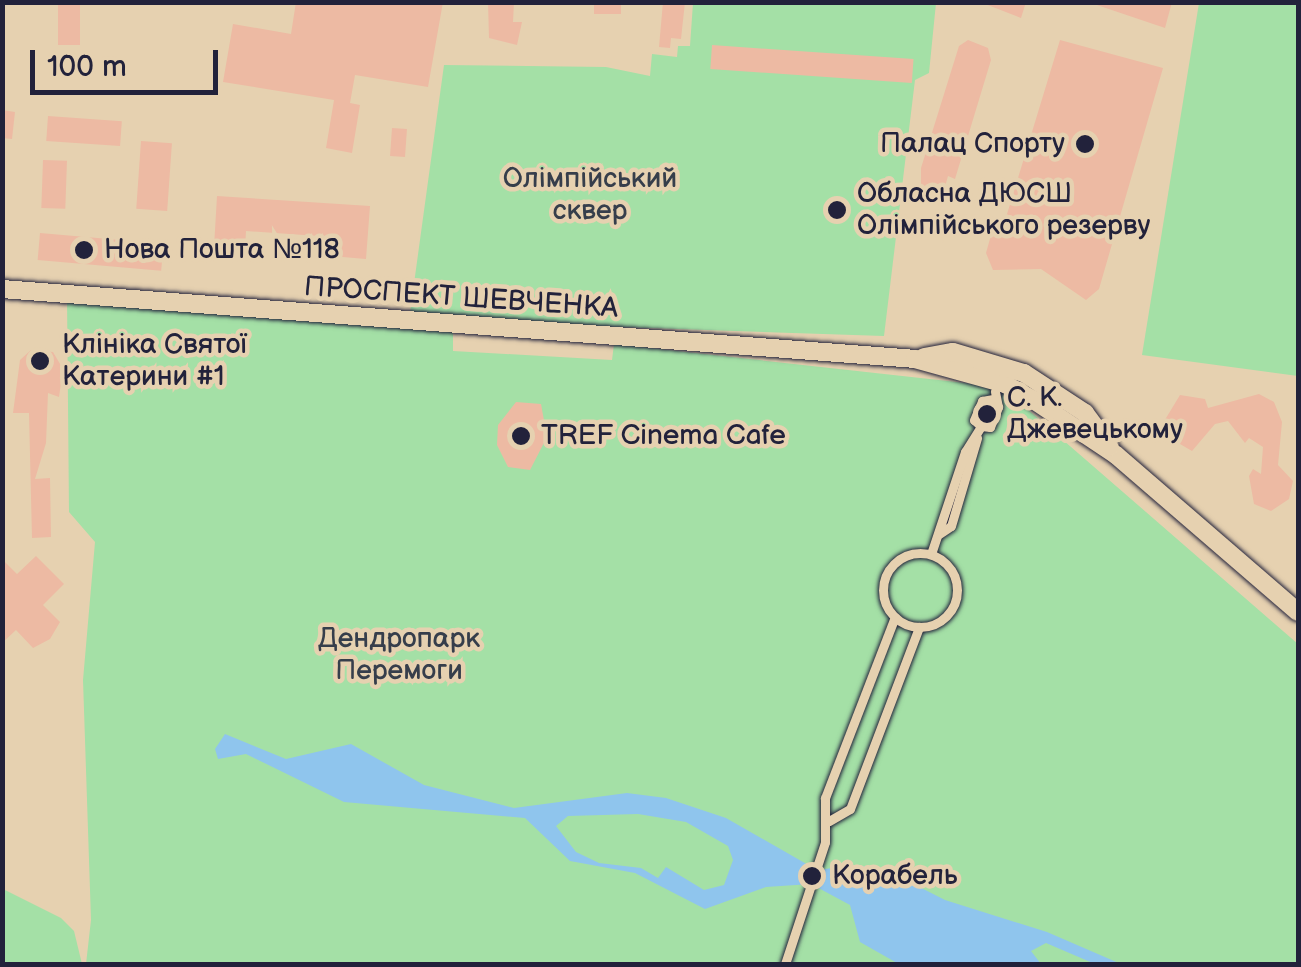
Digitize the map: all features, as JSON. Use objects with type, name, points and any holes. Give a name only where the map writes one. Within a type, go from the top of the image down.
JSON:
[{"type":"main road","name":"ПРОСПЕКТ ШЕВЧЕНКА","points":[[2,290],[915,359],[1005,384],[1116,455],[1298,612]]},
{"type":"street","points":[[931,554],[965,452],[979,431],[990,427],[998,407],[994,395],[982,401],[974,420],[979,431]]},
{"type":"street","points":[[908,554],[931,554],[948,564],[958,591],[946,616],[919,627],[895,617],[883,592],[890,567],[908,554]]},
{"type":"street","points":[[785,964],[825,842],[829,822],[825,798],[895,617]]},
{"type":"street","points":[[829,822],[850,809],[919,627]]},
{"type":"green space","name":"Олімпійський сквер","points":[[693,3],[936,3],[929,73],[915,80],[884,336],[409,320],[444,65],[606,67],[650,76],[652,54],[677,57],[678,46],[690,46]]},
{"type":"green space","points":[[1199,3],[1298,3],[1298,376],[1142,355]]},
{"type":"green space","name":"Дендропарк Перемоги","points":[[67,297],[453,328],[453,351],[612,360],[614,344],[1002,387],[1298,644],[1298,964],[86,964],[91,920],[83,680],[95,542],[69,512]]},
{"type":"green space","points":[[3,889],[61,918],[74,931],[82,964],[3,964]]},
{"type":"water","points":[[225,734],[286,759],[351,744],[424,785],[514,808],[627,793],[666,798],[726,818],[817,870],[856,865],[886,870],[945,900],[1047,932],[1121,964],[1095,964],[1046,943],[1031,951],[1041,964],[897,963],[860,942],[850,905],[811,884],[766,887],[705,909],[635,873],[570,861],[525,818],[344,802],[246,754],[218,759],[215,749]],"holes":[[[638,814],[686,822],[728,846],[733,860],[724,885],[704,890],[666,867],[658,878],[641,868],[599,863],[576,852],[556,826],[568,816]]]},
{"type":"building","points":[[58,2],[80,2],[80,45],[58,45]]},
{"type":"building","points":[[296,2],[443,2],[428,87],[355,75],[350,103],[360,105],[352,153],[326,148],[334,100],[223,82],[233,24],[291,34]]},
{"type":"building","points":[[488,2],[514,2],[513,22],[522,22],[517,45],[489,38]]},
{"type":"building","points":[[594,2],[621,2],[621,14],[594,14]]},
{"type":"building","points":[[663,2],[685,2],[681,39],[671,38],[670,48],[659,47]]},
{"type":"building","points":[[980,2],[1026,2],[1021,18]]},
{"type":"building","points":[[1088,2],[1172,2],[1165,28]]},
{"type":"building","points":[[968,40],[988,48],[991,60],[955,179],[948,176],[943,194],[932,196],[921,189],[921,168],[959,46]]},
{"type":"building","name":"Палац Спорту","points":[[1060,40],[1163,68],[1099,289],[1086,300],[1041,269],[993,270],[986,253],[995,221],[1004,224]]},
{"type":"building","points":[[712,45],[914,59],[912,83],[710,69]]},
{"type":"building","points":[[2,110],[15,112],[12,139],[2,138]]},
{"type":"building","points":[[48,116],[122,121],[120,146],[46,141]]},
{"type":"building","points":[[392,128],[407,129],[405,157],[390,156]]},
{"type":"building","points":[[141,141],[172,143],[167,211],[136,209]]},
{"type":"building","points":[[43,160],[67,161],[65,209],[41,208]]},
{"type":"building","points":[[217,196],[370,206],[366,259],[331,256],[332,237],[246,231],[245,249],[214,247]]},
{"type":"building","points":[[40,233],[164,244],[161,271],[38,260]]},
{"type":"building","points":[[31,350],[53,352],[63,369],[59,397],[48,393],[46,443],[35,479],[50,478],[51,537],[32,538],[29,413],[13,413],[20,360]]},
{"type":"building","points":[[1259,394],[1274,402],[1282,422],[1278,465],[1293,481],[1289,499],[1271,511],[1254,504],[1249,476],[1253,469],[1261,474],[1263,447],[1249,438],[1245,443],[1228,421],[1215,424],[1192,451],[1168,437],[1163,423],[1180,395],[1205,399],[1208,408]]},
{"type":"building","name":"TREF Cinema Cafe","points":[[516,402],[541,404],[547,437],[530,470],[508,467],[497,445],[498,425]]},
{"type":"building","points":[[36,556],[64,584],[43,605],[60,622],[50,639],[33,648],[16,630],[2,643],[2,559],[17,574]]},
{"type":"place","name":"Палац Спорту","points":[[1085,144]]},
{"type":"place","name":"Обласна ДЮСШ Олімпійського резерву","points":[[837,210]]},
{"type":"place","name":"Нова Пошта №118","points":[[84,250]]},
{"type":"place","name":"Клініка Святої Катерини #1","points":[[40,361]]},
{"type":"place","name":"С. К. Джевецькому","points":[[987,414]]},
{"type":"place","name":"TREF Cinema Cafe","points":[[521,436]]},
{"type":"place","name":"Корабель","points":[[812,876]]}]
